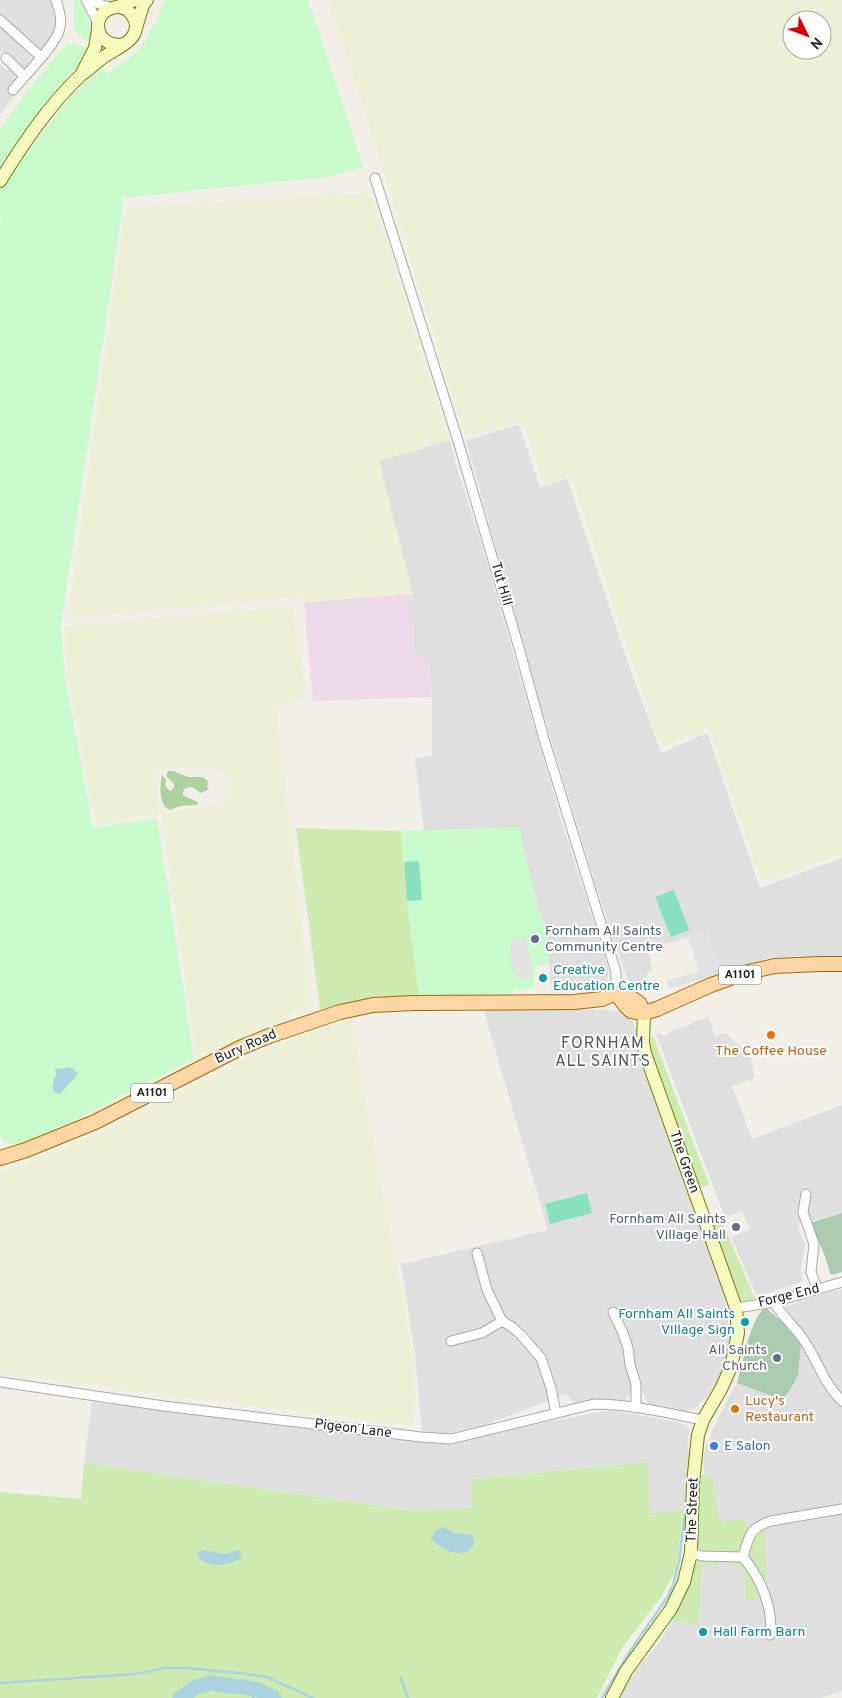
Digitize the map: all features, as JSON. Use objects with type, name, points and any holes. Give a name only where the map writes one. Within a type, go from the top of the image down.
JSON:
[{"type":"main road","points":[[81,76],[95,48],[98,25],[105,12],[135,0]]},
{"type":"main road","points":[[0,181],[52,107],[81,76],[104,56],[134,36],[140,13],[147,0]]},
{"type":"main road","points":[[114,8],[124,8],[134,17],[136,30]]},
{"type":"main road","points":[[98,25],[99,33],[105,41],[114,45],[124,44]]},
{"type":"main road","name":"A1101","points":[[644,1014],[711,985],[748,972],[774,966],[842,964]]},
{"type":"main road","points":[[616,993],[629,996],[639,1003],[644,1014]]},
{"type":"main road","name":"Bury Road","points":[[0,1158],[26,1150],[95,1122],[206,1065],[269,1036],[340,1012],[373,1005],[574,1002],[602,999],[616,993]]},
{"type":"main road","name":"The Green","points":[[644,1014],[643,1043],[645,1053],[736,1308]]},
{"type":"main road","name":"The Street","points":[[612,1698],[626,1671],[671,1609],[684,1582],[691,1553],[695,1452],[698,1435],[702,1420],[721,1389],[731,1367],[738,1333],[736,1308]]},
{"type":"street","points":[[13,90],[55,40],[60,30],[61,16],[56,0]]},
{"type":"street","points":[[87,0],[114,8]]},
{"type":"street","points":[[87,0],[98,25]]},
{"type":"street","points":[[0,20],[41,57]]},
{"type":"street","points":[[6,58],[24,76]]},
{"type":"street","name":"Tut Hill","points":[[375,178],[458,441],[517,640],[544,739],[616,972],[616,993]]},
{"type":"street","points":[[806,1194],[804,1212],[814,1244],[811,1272],[817,1289]]},
{"type":"street","points":[[477,1253],[487,1290],[502,1321],[521,1335],[542,1358],[556,1412]]},
{"type":"street","name":"Forge End","points":[[736,1308],[774,1302],[842,1282]]},
{"type":"street","points":[[774,1302],[778,1310],[800,1334],[824,1378],[840,1397]]},
{"type":"street","points":[[613,1312],[628,1348],[630,1365],[636,1384],[636,1408]]},
{"type":"street","points":[[451,1341],[482,1333],[502,1321]]},
{"type":"street","name":"Pigeon Lane","points":[[0,1382],[164,1406],[451,1439],[594,1404],[610,1404],[702,1420]]},
{"type":"street","points":[[743,1557],[749,1536],[761,1524],[842,1509]]},
{"type":"street","points":[[691,1553],[702,1556],[743,1557]]},
{"type":"street","points":[[743,1557],[764,1592],[772,1623],[770,1634]]},
{"type":"shaded area","points":[[0,0],[54,0],[58,29],[42,48],[36,48],[20,35],[0,14]]},
{"type":"shaded area","points":[[0,24],[31,56],[32,62],[26,70],[23,70],[3,51],[0,53]]},
{"type":"shaded area","points":[[0,64],[7,70],[10,68],[19,78],[16,93],[0,115]]},
{"type":"shaded area","points":[[519,425],[540,488],[567,478],[624,652],[661,753],[707,733],[760,888],[842,858],[842,956],[768,958],[722,973],[707,930],[675,942],[666,943],[662,948],[649,952],[652,971],[646,975],[648,984],[631,990],[596,886],[535,688],[466,440]]},
{"type":"shaded area","points":[[450,440],[562,823],[609,970],[607,982],[601,987],[552,993],[545,924],[538,908],[519,827],[424,831],[415,758],[432,756],[432,697],[429,661],[414,647],[412,592],[379,461]]},
{"type":"shaded area","points":[[412,594],[414,647],[429,661],[432,697],[313,701],[304,602]]},
{"type":"shaded area","points":[[708,930],[722,973],[669,989],[667,980],[699,972],[687,938]]},
{"type":"shaded area","points":[[527,938],[528,954],[531,954],[532,969],[527,979],[517,980],[516,970],[512,969],[510,939]]},
{"type":"shaded area","points":[[485,1008],[604,1010],[621,1012],[633,1022],[707,1238],[726,1301],[731,1349],[725,1370],[714,1389],[696,1408],[686,1411],[649,1405],[643,1392],[632,1393],[624,1401],[575,1404],[566,1394],[482,1426],[445,1434],[422,1434],[415,1354],[401,1264],[548,1230],[484,1012]]},
{"type":"shaded area","points":[[708,1017],[715,1036],[725,1033],[750,1055],[755,1078],[732,1086],[752,1139],[842,1105],[842,1213],[797,1225],[805,1244],[801,1270],[802,1282],[757,1297],[731,1237],[750,1229],[742,1211],[725,1218],[656,1034],[666,1036],[673,1030]]},
{"type":"shaded area","points":[[842,1289],[842,1691],[820,1698],[620,1698],[632,1675],[658,1644],[688,1594],[699,1560],[703,1523],[704,1453],[712,1431],[729,1397],[737,1383],[783,1400],[798,1374],[801,1344],[810,1344],[784,1307]]},
{"type":"shaded area","points":[[92,1402],[452,1445],[526,1426],[610,1410],[677,1422],[686,1425],[689,1430],[687,1442],[689,1452],[687,1510],[649,1513],[648,1462],[472,1479],[472,1508],[409,1510],[84,1463]]},
{"type":"green space","points":[[72,0],[78,0],[87,15],[90,25],[91,42],[79,36],[76,32]]},
{"type":"green space","points":[[165,0],[307,0],[318,28],[363,167],[334,176],[122,198],[123,206],[61,625],[65,677],[93,828],[157,818],[194,1059],[73,1121],[18,1145],[6,1143],[0,1135],[0,222],[3,217],[0,216],[0,191],[72,95],[103,68],[108,74],[139,49],[150,32]]},
{"type":"green space","points":[[327,0],[842,0],[842,854],[762,880],[758,874],[709,729],[664,747],[660,746],[571,475],[545,485],[523,422],[475,434],[464,431],[364,108]]},
{"type":"green space","points":[[70,43],[89,48],[83,59],[43,107],[0,165],[0,129],[28,90],[63,48]]},
{"type":"green space","points":[[370,190],[450,440],[379,461],[412,594],[304,602],[304,595],[68,618],[125,209],[364,194],[364,192]]},
{"type":"green space","points":[[292,607],[306,690],[304,697],[276,705],[308,982],[308,1007],[196,1059],[162,814],[224,804],[229,797],[228,778],[224,770],[157,769],[155,771],[159,811],[157,814],[95,824],[68,681],[64,627]]},
{"type":"green space","points":[[168,771],[188,777],[202,777],[208,781],[207,787],[209,789],[201,793],[192,787],[185,788],[182,794],[199,803],[197,805],[180,806],[170,810],[163,804],[161,795],[162,775],[166,780],[165,786],[170,791],[174,788],[174,784],[166,776]]},
{"type":"green space","points":[[519,827],[538,908],[545,923],[549,963],[535,966],[533,988],[515,990],[512,994],[419,996],[407,901],[401,831]]},
{"type":"green space","points":[[296,828],[401,831],[407,901],[419,996],[370,999],[320,1009]]},
{"type":"green space","points":[[419,861],[422,900],[407,901],[404,862]]},
{"type":"green space","points":[[674,890],[689,930],[671,937],[655,897]]},
{"type":"green space","points":[[351,1021],[413,1355],[416,1395],[413,1426],[0,1373],[0,1173],[102,1132],[266,1049],[333,1024]]},
{"type":"green space","points":[[653,1036],[709,1184],[698,1189],[656,1073],[648,1041]]},
{"type":"green space","points":[[587,1193],[592,1213],[550,1224],[545,1204]]},
{"type":"green space","points":[[842,1213],[842,1272],[831,1275],[823,1251],[810,1223]]},
{"type":"green space","points":[[719,1214],[755,1299],[745,1301],[737,1299],[708,1218]]},
{"type":"green space","points":[[765,1307],[795,1333],[801,1344],[798,1374],[783,1400],[737,1383],[754,1323]]},
{"type":"green space","points":[[648,1462],[649,1513],[683,1510],[677,1568],[661,1597],[622,1648],[597,1698],[0,1698],[0,1492],[81,1499],[84,1463],[409,1510],[472,1508],[472,1479]]},
{"type":"green space","points":[[712,1475],[718,1516],[723,1522],[743,1519],[749,1530],[742,1548],[736,1553],[704,1553],[696,1544],[694,1496],[700,1496],[699,1476]]},
{"type":"green space","points":[[764,1527],[767,1578],[759,1577],[750,1551],[753,1534]]},
{"type":"green space","points":[[725,1559],[740,1561],[747,1567],[745,1569],[729,1565]]},
{"type":"green space","points":[[700,1560],[718,1560],[718,1565],[701,1565],[699,1625],[672,1620],[681,1603],[676,1600],[694,1564]]},
{"type":"green space","points":[[745,1569],[757,1589],[757,1600],[746,1600]]},
{"type":"water","points":[[68,1067],[74,1069],[78,1074],[60,1094],[55,1092],[52,1089],[56,1076],[55,1068]]},
{"type":"water","points":[[442,1527],[455,1533],[472,1535],[475,1542],[466,1552],[460,1553],[447,1550],[435,1543],[431,1538],[435,1531]]},
{"type":"water","points":[[203,1550],[225,1554],[239,1550],[241,1558],[226,1564],[211,1564],[200,1560],[197,1553]]},
{"type":"waterway","points":[[602,1698],[630,1651],[668,1596],[673,1585],[679,1562],[685,1512]]},
{"type":"waterway","points":[[0,1683],[136,1674],[165,1668],[187,1668],[267,1677],[313,1698]]},
{"type":"waterway","points":[[401,1678],[408,1698]]},
{"type":"waterway","points":[[180,1698],[194,1688],[210,1683],[256,1689],[274,1698]]},
{"type":"waterway","points":[[253,1698],[253,1693],[256,1689]]},
{"type":"place","name":"Fornham All Saints Community Centre","points":[[535,939]]},
{"type":"place","name":"Creative Education Centre","points":[[543,978]]},
{"type":"place","name":"The Coffee House","points":[[771,1035]]},
{"type":"place","name":"Fornham All Saints Village Hall","points":[[736,1227]]},
{"type":"place","name":"Fornham All Saints Village Sign","points":[[745,1322]]},
{"type":"place","name":"All Saints Church","points":[[777,1358]]},
{"type":"place","name":"Lucy's Restaurant","points":[[735,1409]]},
{"type":"place","name":"E Salon","points":[[714,1446]]},
{"type":"place","name":"Hall Farm Barn","points":[[703,1632]]},
{"type":"district","name":"FORNHAM ALL SAINTS","points":[[603,1053]]}]
